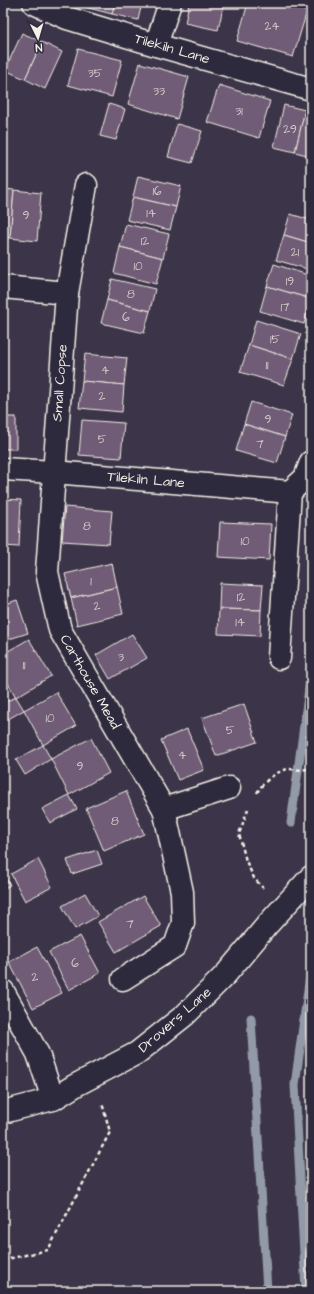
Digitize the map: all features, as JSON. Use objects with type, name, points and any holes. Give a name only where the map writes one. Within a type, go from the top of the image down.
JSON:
[{"type":"street","name":"Tilekiln Lane","points":[[34,3],[68,18],[156,45],[311,89]]},
{"type":"street","points":[[156,45],[170,3]]},
{"type":"street","name":"Small Copse","points":[[54,472],[67,293],[86,185]]},
{"type":"street","points":[[3,287],[67,293]]},
{"type":"street","points":[[279,658],[290,492],[305,478],[311,462]]},
{"type":"street","name":"Tilekiln Lane","points":[[3,469],[290,492]]},
{"type":"street","name":"Carthouse Mead","points":[[54,472],[47,572],[60,630],[164,809],[182,892],[183,923],[175,946],[124,979]]},
{"type":"street","points":[[164,809],[229,788]]},
{"type":"street","name":"Drovers Lane","points":[[3,1112],[53,1099],[76,1085],[137,1053],[185,1015],[226,974],[283,907],[311,877]]},
{"type":"street","points":[[3,992],[9,1018],[38,1054],[53,1099]]},
{"type":"path","points":[[255,795],[274,775],[288,769],[305,770],[311,768]]},
{"type":"path","points":[[249,807],[239,834],[246,861],[254,878],[269,895],[283,907]]},
{"type":"path","points":[[3,1260],[48,1250],[110,1132],[101,1103]]},
{"type":"building","points":[[86,3],[115,3],[112,14],[85,7]]},
{"type":"building","points":[[115,3],[142,3],[138,20],[112,14]]},
{"type":"building","points":[[189,3],[224,3],[218,30],[185,23]]},
{"type":"building","points":[[248,3],[278,3],[307,11],[293,57],[237,41]]},
{"type":"building","points":[[22,33],[42,42],[25,79],[5,70]]},
{"type":"building","points":[[42,42],[62,52],[45,89],[25,79]]},
{"type":"building","points":[[78,49],[122,60],[112,97],[68,85]]},
{"type":"building","points":[[140,63],[189,77],[177,119],[128,104]]},
{"type":"building","points":[[219,85],[270,101],[259,138],[207,122]]},
{"type":"building","points":[[109,104],[125,109],[116,140],[100,136]]},
{"type":"building","points":[[284,105],[305,110],[295,152],[274,147]]},
{"type":"building","points":[[305,110],[311,112],[311,156],[295,152]]},
{"type":"building","points":[[177,124],[202,131],[192,163],[168,157]]},
{"type":"building","points":[[138,176],[181,186],[176,207],[133,197]]},
{"type":"building","points":[[3,189],[14,190],[10,238],[3,237]]},
{"type":"building","points":[[14,190],[41,193],[37,241],[10,238]]},
{"type":"building","points":[[133,197],[176,207],[170,230],[127,220]]},
{"type":"building","points":[[290,214],[311,220],[311,243],[284,235]]},
{"type":"building","points":[[126,224],[169,234],[163,258],[120,247]]},
{"type":"building","points":[[284,235],[311,243],[311,270],[276,260]]},
{"type":"building","points":[[120,247],[163,258],[156,284],[114,273]]},
{"type":"building","points":[[274,264],[311,276],[311,299],[267,286]]},
{"type":"building","points":[[112,279],[155,289],[150,311],[107,300]]},
{"type":"building","points":[[267,286],[311,299],[304,324],[260,311]]},
{"type":"building","points":[[107,300],[150,311],[144,333],[101,323]]},
{"type":"building","points":[[3,317],[5,317],[4,338],[3,338]]},
{"type":"building","points":[[256,320],[301,334],[293,359],[249,345]]},
{"type":"building","points":[[249,345],[293,359],[284,385],[240,372]]},
{"type":"building","points":[[85,354],[127,358],[124,385],[82,381]]},
{"type":"building","points":[[82,381],[124,385],[122,412],[79,408]]},
{"type":"building","points":[[251,402],[292,415],[285,437],[244,424]]},
{"type":"building","points":[[3,417],[16,417],[16,449],[3,449]]},
{"type":"building","points":[[82,420],[124,423],[121,458],[79,455]]},
{"type":"building","points":[[244,424],[285,437],[277,463],[236,451]]},
{"type":"building","points":[[3,499],[21,500],[19,547],[3,546]]},
{"type":"building","points":[[65,507],[112,511],[109,544],[62,541]]},
{"type":"building","points":[[220,522],[271,524],[269,560],[218,557]]},
{"type":"building","points":[[112,563],[117,587],[71,598],[65,574]]},
{"type":"building","points":[[220,583],[263,585],[261,610],[219,609]]},
{"type":"building","points":[[117,587],[123,614],[77,625],[71,598]]},
{"type":"building","points":[[17,600],[28,633],[3,641],[3,605]]},
{"type":"building","points":[[219,609],[261,610],[260,636],[218,634]]},
{"type":"building","points":[[132,634],[147,658],[110,679],[96,655]]},
{"type":"building","points":[[29,639],[51,676],[16,697],[3,675],[3,654]]},
{"type":"building","points":[[56,692],[76,726],[43,745],[24,710]]},
{"type":"building","points":[[16,697],[24,710],[3,722],[3,703]]},
{"type":"building","points":[[244,704],[257,742],[216,756],[202,718]]},
{"type":"building","points":[[187,729],[204,770],[178,780],[161,740]]},
{"type":"building","points":[[91,738],[109,773],[69,795],[51,759]]},
{"type":"building","points":[[43,745],[51,759],[25,775],[16,760]]},
{"type":"building","points":[[126,791],[144,834],[104,851],[86,808]]},
{"type":"building","points":[[69,795],[77,809],[50,823],[42,809]]},
{"type":"building","points":[[97,850],[102,864],[72,874],[67,860]]},
{"type":"building","points":[[38,859],[52,887],[25,901],[11,874]]},
{"type":"building","points":[[3,873],[10,885],[3,889]]},
{"type":"building","points":[[85,893],[98,916],[75,929],[62,906]]},
{"type":"building","points":[[143,896],[161,926],[116,952],[98,922]]},
{"type":"building","points":[[80,936],[100,973],[69,990],[49,952]]},
{"type":"building","points":[[37,947],[62,993],[33,1008],[9,962]]},
{"type":"waterway","points":[[291,823],[311,673]]},
{"type":"waterway","points":[[306,1291],[295,1085],[311,968]]},
{"type":"waterway","points":[[251,1018],[267,1291]]}]
